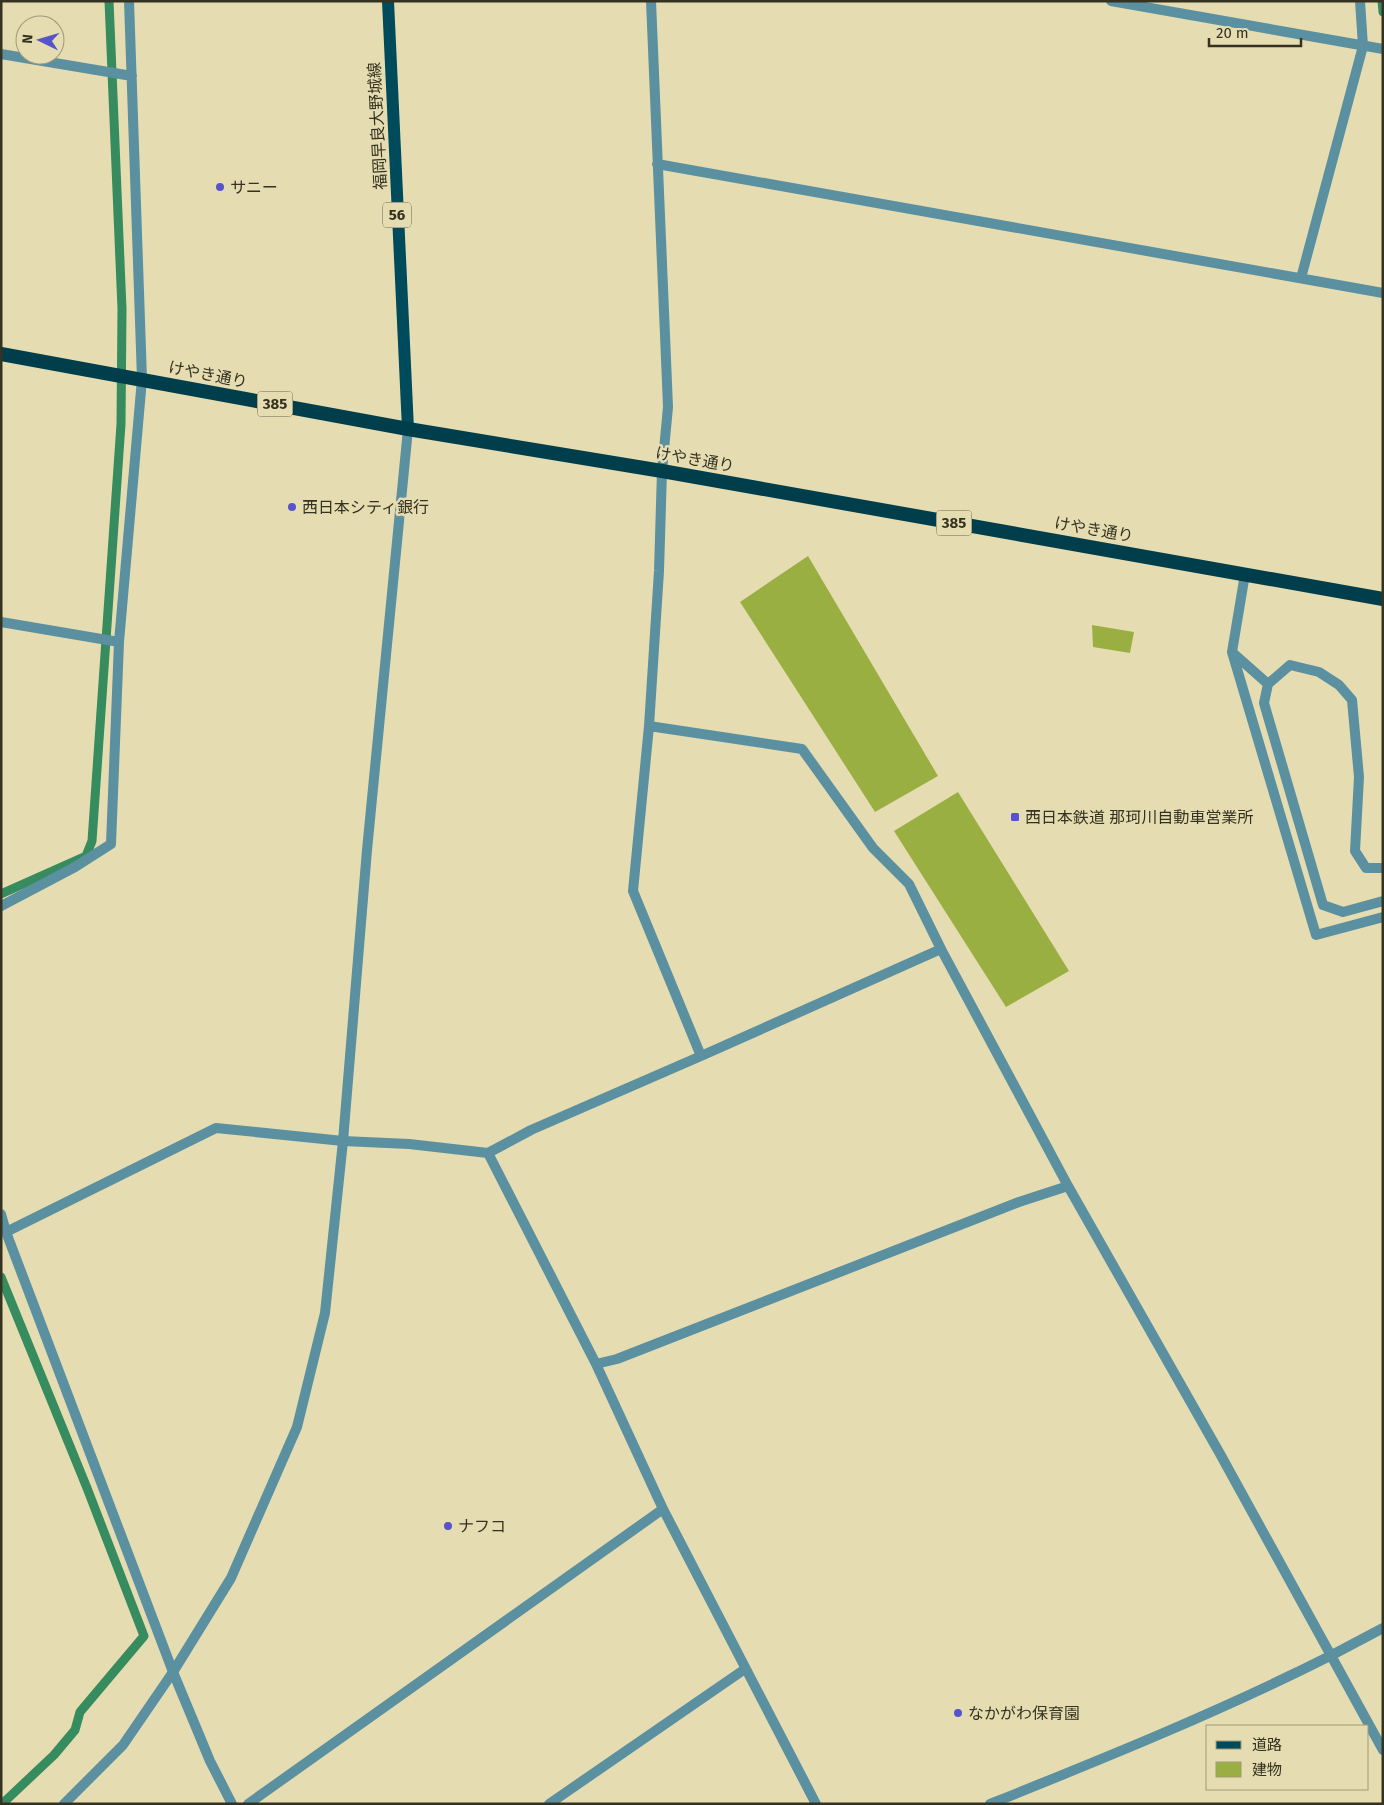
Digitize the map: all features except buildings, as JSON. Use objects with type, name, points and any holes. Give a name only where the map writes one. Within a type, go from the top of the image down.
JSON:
[{"type":"highway","name":"けやき通り","points":[[1,354],[408,429],[662,471],[1383,599]]},
{"type":"main road","name":"福岡早良大野城線","points":[[388,1],[408,429]]},
{"type":"street","points":[[1,906],[74,867],[111,844],[119,642],[142,379],[129,1]]},
{"type":"street","points":[[651,1],[668,407],[662,471],[659,572],[649,726],[633,891],[701,1056]]},
{"type":"street","points":[[1111,1],[1383,49]]},
{"type":"street","points":[[1301,278],[1363,46],[1360,1]]},
{"type":"street","points":[[1,54],[132,76]]},
{"type":"street","points":[[657,164],[1383,293]]},
{"type":"street","points":[[64,1804],[123,1745],[173,1672],[231,1578],[297,1427],[325,1313],[408,429]]},
{"type":"street","points":[[1245,574],[1232,652],[1316,935],[1383,916]]},
{"type":"street","points":[[1,622],[119,642]]},
{"type":"street","points":[[1232,652],[1268,684]]},
{"type":"street","points":[[1260,746],[1264,703],[1268,684],[1290,665],[1318,672],[1339,685],[1352,700],[1359,777],[1356,852],[1366,868],[1383,868]]},
{"type":"street","points":[[1264,703],[1323,905],[1344,912],[1383,902]]},
{"type":"street","points":[[649,726],[802,749],[873,848],[909,884],[941,949],[1068,1186],[1219,1452],[1383,1750]]},
{"type":"street","points":[[4,1233],[216,1128],[342,1141],[409,1144],[488,1153],[530,1130],[941,949]]},
{"type":"street","points":[[488,1153],[596,1364],[663,1510],[816,1804]]},
{"type":"street","points":[[596,1364],[617,1359],[1019,1202],[1068,1186]]},
{"type":"street","points":[[1,1214],[4,1233],[173,1672],[210,1761],[232,1804]]},
{"type":"street","points":[[248,1804],[663,1510]]},
{"type":"street","points":[[990,1804],[1071,1772],[1278,1682],[1332,1656],[1383,1628]]},
{"type":"street","points":[[549,1804],[745,1669]]},
{"type":"waterway","points":[[1,894],[86,856],[92,841],[121,424],[122,309],[109,1]]},
{"type":"waterway","points":[[1382,1],[1383,12]]},
{"type":"waterway","points":[[1,1277],[87,1488],[144,1636],[80,1712],[75,1730],[54,1755],[2,1804]]},
{"type":"place","name":"サニー","points":[[220,187]]},
{"type":"place","name":"西日本シティ銀行","points":[[292,507]]},
{"type":"place","name":"西日本鉄道 那珂川自動車営業所","points":[[1015,817]]},
{"type":"place","name":"ナフコ","points":[[448,1526]]},
{"type":"place","name":"なかがわ保育園","points":[[958,1713]]}]
